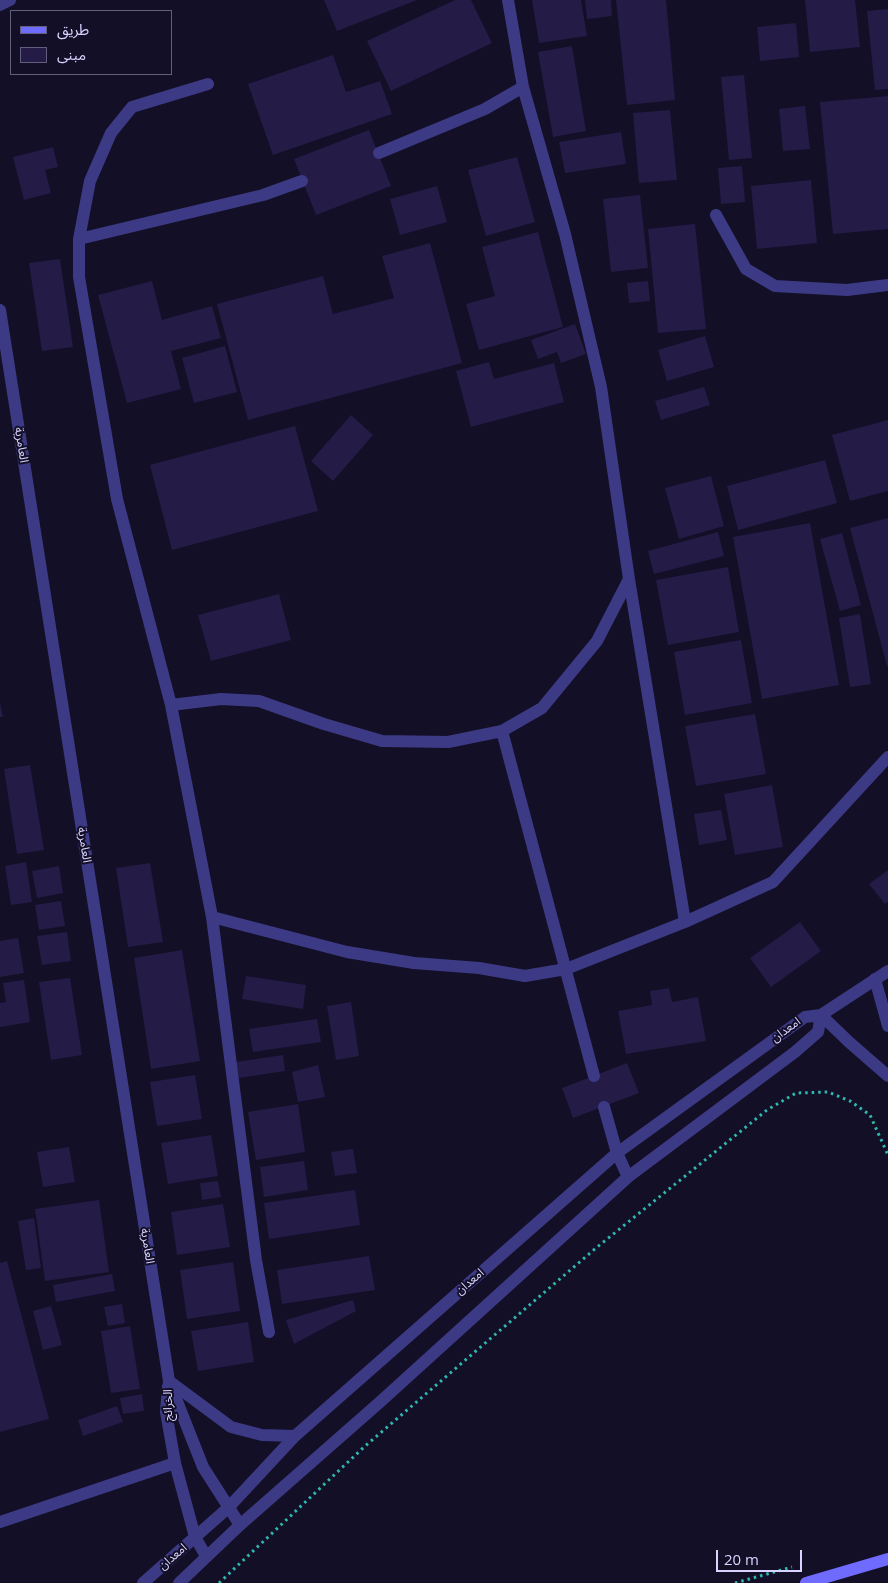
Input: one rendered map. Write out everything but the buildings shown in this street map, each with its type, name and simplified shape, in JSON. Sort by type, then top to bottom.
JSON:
[{"type":"main road","points":[[806,1583],[888,1559]]},
{"type":"street","points":[[0,5],[10,0]]},
{"type":"street","points":[[508,0],[523,87],[565,234],[601,387],[629,579],[685,922]]},
{"type":"street","points":[[208,84],[132,107],[111,133],[90,180],[78,239],[79,277],[118,499],[171,705],[212,917],[255,1250],[269,1332]]},
{"type":"street","points":[[378,153],[485,109],[523,87]]},
{"type":"street","points":[[78,239],[263,195],[302,180]]},
{"type":"street","points":[[716,215],[746,269],[776,286],[847,290],[888,285]]},
{"type":"street","name":"العامرية","points":[[0,310],[169,1381]]},
{"type":"street","points":[[171,705],[221,699],[260,700],[324,724],[382,740],[448,742],[502,730],[542,708],[597,641],[629,579]]},
{"type":"street","points":[[502,730],[594,1076]]},
{"type":"street","points":[[212,917],[347,952],[414,963],[478,968],[525,976],[566,969],[685,922],[773,882],[888,757]]},
{"type":"street","name":"امعدان","points":[[143,1583],[228,1508],[294,1436],[618,1153],[805,1017],[821,1015],[888,971]]},
{"type":"street","points":[[875,979],[888,1026]]},
{"type":"street","points":[[821,1015],[888,1076]]},
{"type":"street","name":"امعدان","points":[[179,1583],[240,1525],[380,1402],[628,1177],[795,1052],[818,1032],[821,1015]]},
{"type":"street","points":[[604,1107],[618,1153],[628,1177]]},
{"type":"street","points":[[169,1381],[231,1427],[262,1435],[294,1436]]},
{"type":"street","name":"الخرائج","points":[[169,1381],[166,1412],[176,1463],[195,1537],[206,1556]]},
{"type":"street","name":"الخرائج","points":[[169,1381],[203,1467],[240,1525]]},
{"type":"street","points":[[0,1522],[176,1463]]},
{"type":"path","points":[[219,1583],[364,1447],[596,1248],[767,1110],[796,1093],[828,1092],[850,1101],[870,1115],[888,1155]]}]
